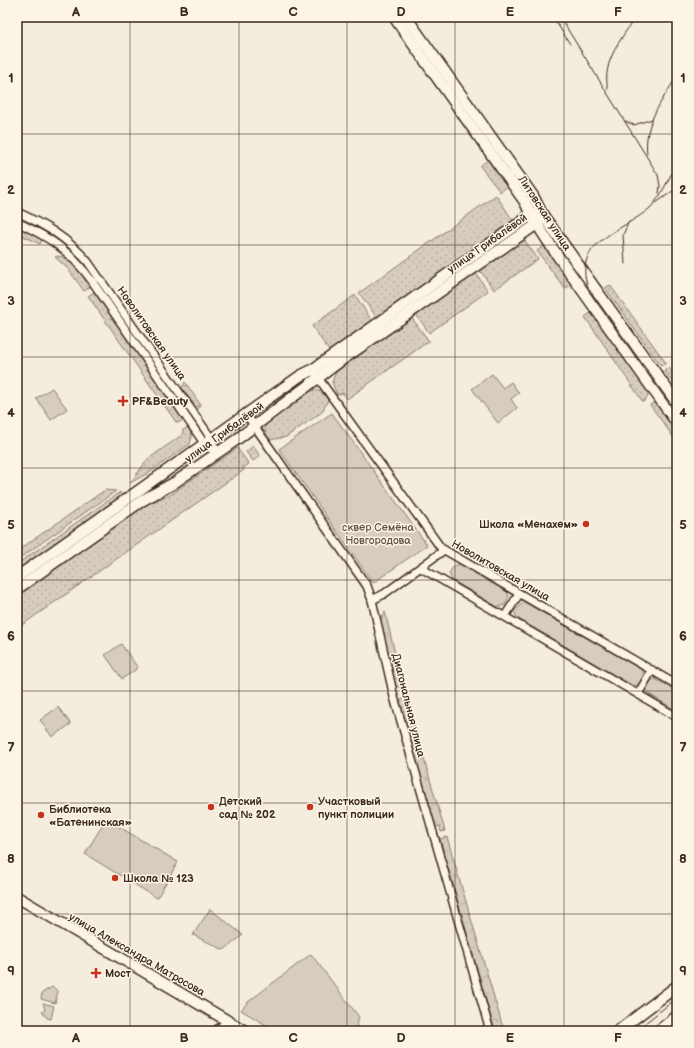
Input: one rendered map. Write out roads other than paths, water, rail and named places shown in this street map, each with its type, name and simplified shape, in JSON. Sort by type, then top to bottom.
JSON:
[{"type":"street","name":"Литовская улица","points":[[394,17],[525,202],[534,220],[677,423]]},
{"type":"street","name":"Литовская улица","points":[[406,17],[529,190],[542,214],[677,403]]},
{"type":"street","name":"Новолитовская улица","points":[[17,212],[53,230],[78,250],[88,262],[207,440]]},
{"type":"street","name":"улица Грибалёвой","points":[[17,589],[143,500],[174,483],[217,454],[339,362],[542,214]]},
{"type":"street","name":"улица Грибалёвой","points":[[17,577],[207,440],[534,220]]},
{"type":"street","name":"Новолитовская улица","points":[[17,222],[62,247],[81,267],[217,454]]},
{"type":"street","name":"Новолитовская улица","points":[[312,370],[434,540],[444,550],[677,685]]},
{"type":"street","name":"Диагональная улица","points":[[246,414],[366,586],[372,600],[394,697],[490,1031]]},
{"type":"street","points":[[372,600],[384,594],[444,550]]},
{"type":"street","points":[[421,568],[677,717]]},
{"type":"street","points":[[505,616],[519,594]]},
{"type":"street","points":[[638,694],[652,670]]},
{"type":"street","name":"улица Александра Матросова","points":[[17,897],[245,1031]]},
{"type":"street","points":[[618,1031],[677,986]]},
{"type":"street","points":[[658,1031],[677,1016]]},
{"type":"street","points":[[215,1031],[228,1021]]},
{"type":"tram line","points":[[553,17],[570,44]]},
{"type":"tram line","points":[[560,17],[658,175],[660,186],[659,193]]},
{"type":"tram line","points":[[608,89],[607,69],[610,60],[619,42],[635,17]]},
{"type":"tram line","points":[[647,154],[648,133],[651,123],[655,113],[677,76]]},
{"type":"tram line","points":[[625,121],[634,125],[652,119]]},
{"type":"tram line","points":[[677,163],[662,192],[650,208],[638,217],[612,232],[592,250],[586,262],[585,276],[590,293],[677,415]]},
{"type":"tram line","points":[[656,203],[677,188]]},
{"type":"tram line","points":[[625,264],[623,235],[629,221]]},
{"type":"tram line","points":[[635,1031],[677,998]]},
{"type":"place","name":"PF&Beauty","points":[[123,401]]},
{"type":"place","name":"Школа «Менахем»","points":[[586,524]]},
{"type":"place","name":"Детский сад № 202","points":[[211,807]]},
{"type":"place","name":"Участковый пункт полиции","points":[[310,807]]},
{"type":"place","name":"Библиотека «Батенинская»","points":[[41,815]]},
{"type":"place","name":"Школа № 123","points":[[115,878]]},
{"type":"place","name":"Мост","points":[[96,973]]},
{"type":"park label","name":"сквер Семёна Новгородова","points":[[378,533]]}]
